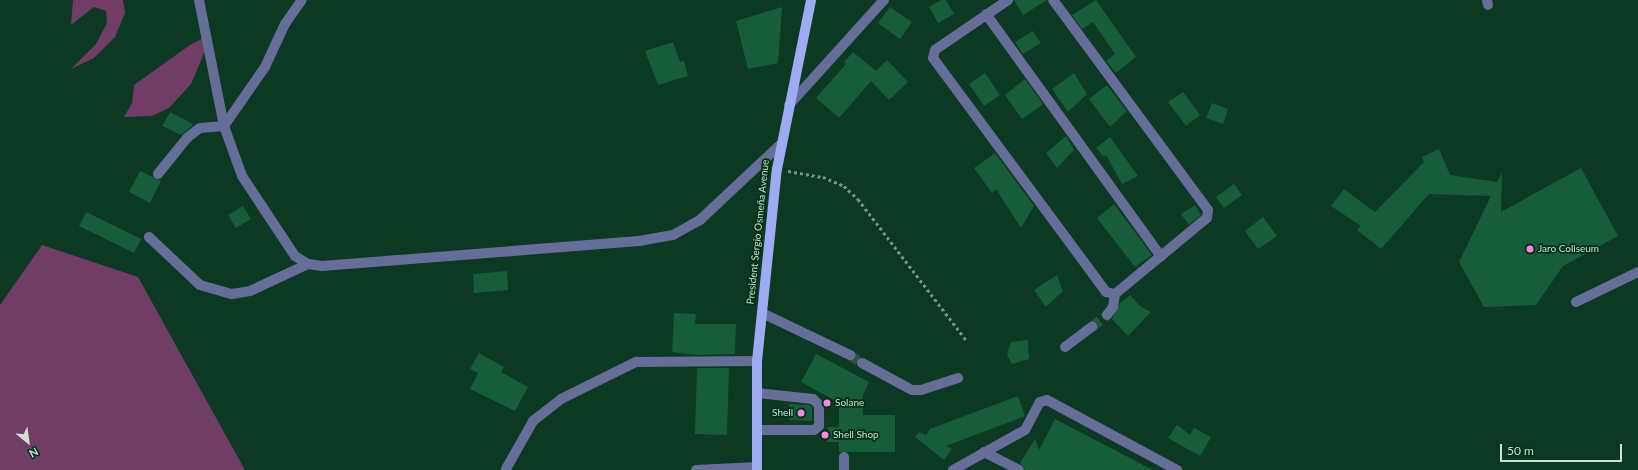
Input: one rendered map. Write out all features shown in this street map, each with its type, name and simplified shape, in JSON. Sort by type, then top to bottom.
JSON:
[{"type":"main road","name":"President Sergio Osmeña Avenue","points":[[757,469],[757,361],[777,169],[787,106],[811,0]]},
{"type":"street","points":[[199,0],[224,126],[242,176],[295,256],[308,264],[322,266],[639,241],[673,235],[700,220],[741,179],[780,145]]},
{"type":"street","points":[[224,126],[265,67],[285,24],[302,0]]},
{"type":"street","points":[[787,106],[884,0]]},
{"type":"street","points":[[1008,0],[935,50],[933,58],[1106,292],[1115,294]]},
{"type":"street","points":[[1053,0],[1208,210],[1207,218],[1115,294],[1113,307],[1107,315]]},
{"type":"street","points":[[986,14],[1161,257]]},
{"type":"street","points":[[158,174],[187,138],[200,128],[224,126]]},
{"type":"street","points":[[149,237],[200,285],[232,294],[250,291],[308,264]]},
{"type":"street","points":[[1576,302],[1638,272]]},
{"type":"street","points":[[762,313],[850,355]]},
{"type":"street","points":[[1065,347],[1092,327]]},
{"type":"street","points":[[506,469],[533,421],[561,399],[636,362],[757,361]]},
{"type":"street","points":[[862,364],[912,390],[921,390],[958,378]]},
{"type":"street","points":[[757,393],[814,399],[819,404],[819,426],[814,430],[757,430]]},
{"type":"street","points":[[953,470],[1025,430],[1040,402],[1047,400],[1177,470]]},
{"type":"street","points":[[984,452],[1019,470]]},
{"type":"street","points":[[844,456],[844,470]]},
{"type":"street","points":[[696,470],[757,469]]},
{"type":"path","points":[[777,169],[823,178],[844,186],[858,200],[967,340]]},
{"type":"shaded area","points":[[73,0],[123,0],[125,13],[115,37],[94,58],[71,69],[96,44],[107,23],[106,11],[94,7],[71,25]]},
{"type":"shaded area","points":[[207,36],[203,56],[191,84],[169,108],[152,116],[124,117],[132,103],[134,85],[190,45]]},
{"type":"shaded area","points":[[42,245],[138,277],[245,470],[0,470],[0,305]]},
{"type":"building","points":[[941,0],[946,0],[954,14],[938,23],[929,7]]},
{"type":"building","points":[[1014,0],[1047,0],[1023,15]]},
{"type":"building","points":[[1096,0],[1136,57],[1116,73],[1106,61],[1115,54],[1093,22],[1082,29],[1072,15]]},
{"type":"building","points":[[782,7],[778,63],[748,69],[736,21]]},
{"type":"building","points":[[890,7],[912,22],[900,39],[878,23]]},
{"type":"building","points":[[1033,31],[1041,43],[1023,54],[1015,42]]},
{"type":"building","points":[[673,42],[680,62],[684,61],[688,76],[658,85],[645,51]]},
{"type":"building","points":[[853,52],[876,71],[887,60],[908,82],[889,100],[871,81],[839,118],[816,98],[846,64],[844,62]]},
{"type":"building","points":[[985,73],[1000,95],[984,106],[969,84]]},
{"type":"building","points":[[1074,73],[1087,94],[1068,112],[1052,89]]},
{"type":"building","points":[[1025,79],[1043,104],[1022,119],[1005,95]]},
{"type":"building","points":[[1107,85],[1127,111],[1110,127],[1089,99]]},
{"type":"building","points":[[1183,92],[1200,115],[1186,126],[1168,102]]},
{"type":"building","points":[[1212,103],[1228,109],[1223,124],[1206,118]]},
{"type":"building","points":[[170,112],[193,124],[192,126],[181,135],[162,126]]},
{"type":"building","points":[[1066,136],[1074,150],[1057,168],[1046,153]]},
{"type":"building","points":[[1110,137],[1138,176],[1122,184],[1106,155],[1104,157],[1096,148]]},
{"type":"building","name":"Jaro Coliseum","points":[[1439,149],[1450,175],[1497,182],[1502,172],[1501,212],[1581,168],[1618,236],[1563,266],[1536,305],[1484,307],[1459,262],[1491,196],[1429,194],[1381,249],[1357,230],[1361,226],[1331,206],[1344,189],[1375,212],[1424,162],[1422,157]]},
{"type":"building","points":[[995,153],[1034,206],[1021,228],[996,189],[992,193],[974,168]]},
{"type":"building","points":[[140,171],[161,181],[150,203],[129,192]]},
{"type":"building","points":[[1234,184],[1242,195],[1224,208],[1216,197]]},
{"type":"building","points":[[1114,204],[1152,255],[1135,267],[1097,218]]},
{"type":"building","points":[[1195,205],[1201,215],[1189,225],[1181,214]]},
{"type":"building","points":[[243,206],[251,219],[236,228],[228,215]]},
{"type":"building","points":[[86,212],[141,239],[134,253],[79,226]]},
{"type":"building","points":[[1263,217],[1277,236],[1258,249],[1245,231]]},
{"type":"building","points":[[507,271],[508,290],[474,293],[473,274]]},
{"type":"building","points":[[1057,275],[1063,291],[1046,307],[1034,290]]},
{"type":"building","points":[[1130,295],[1140,306],[1151,312],[1128,336],[1112,319],[1120,303]]},
{"type":"building","points":[[674,313],[696,314],[695,324],[736,324],[735,354],[697,355],[672,352]]},
{"type":"building","points":[[1028,340],[1029,359],[1012,364],[1007,355],[1011,342]]},
{"type":"building","points":[[479,353],[504,367],[501,372],[528,387],[515,411],[470,389],[478,373],[470,369]]},
{"type":"building","points":[[816,354],[869,382],[863,395],[863,415],[895,415],[895,452],[839,452],[839,442],[827,442],[828,427],[839,427],[839,405],[845,406],[801,382]]},
{"type":"building","points":[[697,368],[729,368],[727,435],[695,434]]},
{"type":"building","points":[[1018,396],[1025,416],[946,446],[952,449],[944,460],[915,437],[919,432],[926,435],[930,429]]},
{"type":"building","name":"Shell","points":[[789,404],[810,405],[812,408],[812,421],[789,420]]},
{"type":"building","points":[[1055,419],[1153,470],[1025,470],[1020,463],[1035,439],[1039,450]]},
{"type":"building","points":[[1177,425],[1190,435],[1194,428],[1211,437],[1200,456],[1168,438]]},
{"type":"tunnel","points":[[1092,327],[1107,315]]},
{"type":"tunnel","points":[[850,355],[862,363]]},
{"type":"place","name":"Jaro Coliseum","points":[[1530,249]]},
{"type":"place","name":"Solane","points":[[827,403]]},
{"type":"place","name":"Shell","points":[[801,413]]},
{"type":"place","name":"Shell Shop","points":[[825,435]]}]
